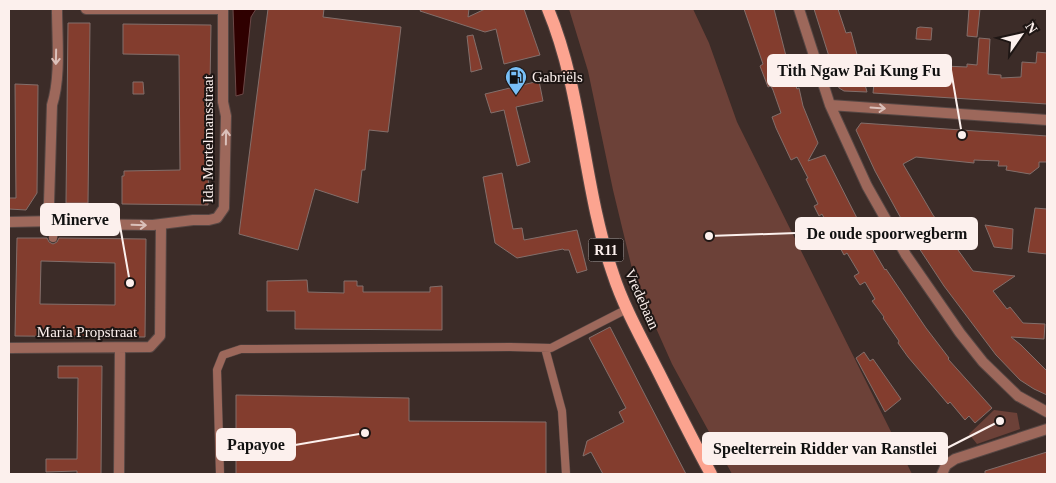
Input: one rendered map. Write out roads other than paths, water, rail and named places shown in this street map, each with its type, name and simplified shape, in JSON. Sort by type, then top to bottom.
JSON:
[{"type":"main road","name":"Vredebaan","points":[[548,9],[556,27],[568,70],[601,232],[612,273],[627,309],[711,474]]},
{"type":"street","points":[[55,221],[51,217],[49,203],[52,105],[55,94],[57,9]]},
{"type":"street","points":[[86,9],[223,9]]},
{"type":"street","name":"Ida Mortelmansstraat","points":[[9,222],[55,221],[62,224],[161,224],[217,218],[224,208],[226,116],[223,102],[223,9]]},
{"type":"street","points":[[799,9],[830,105],[867,186],[906,255],[960,333],[983,362],[1018,396],[1047,412]]},
{"type":"street","points":[[830,105],[1047,120]]},
{"type":"street","name":"Maria Propstraat","points":[[9,348],[150,347],[160,336],[161,224]]},
{"type":"street","points":[[118,474],[120,348]]},
{"type":"street","points":[[942,474],[946,466],[955,459],[1047,429]]},
{"type":"lane","points":[[52,238],[55,221]]},
{"type":"lane","points":[[220,474],[217,370],[223,355],[241,349],[552,348],[627,309]]},
{"type":"lane","points":[[545,348],[562,411],[566,474]]},
{"type":"place","name":"Gabriëls","points":[[516,96]]},
{"type":"place","name":"Tith Ngaw Pai Kung Fu","points":[[962,135]]},
{"type":"place","name":"De oude spoorwegberm","points":[[709,236]]},
{"type":"place","name":"Minerve","points":[[130,283]]},
{"type":"place","name":"Speelterrein Ridder van Ranstlei","points":[[1000,421]]},
{"type":"place","name":"Papayoe","points":[[365,433]]}]
